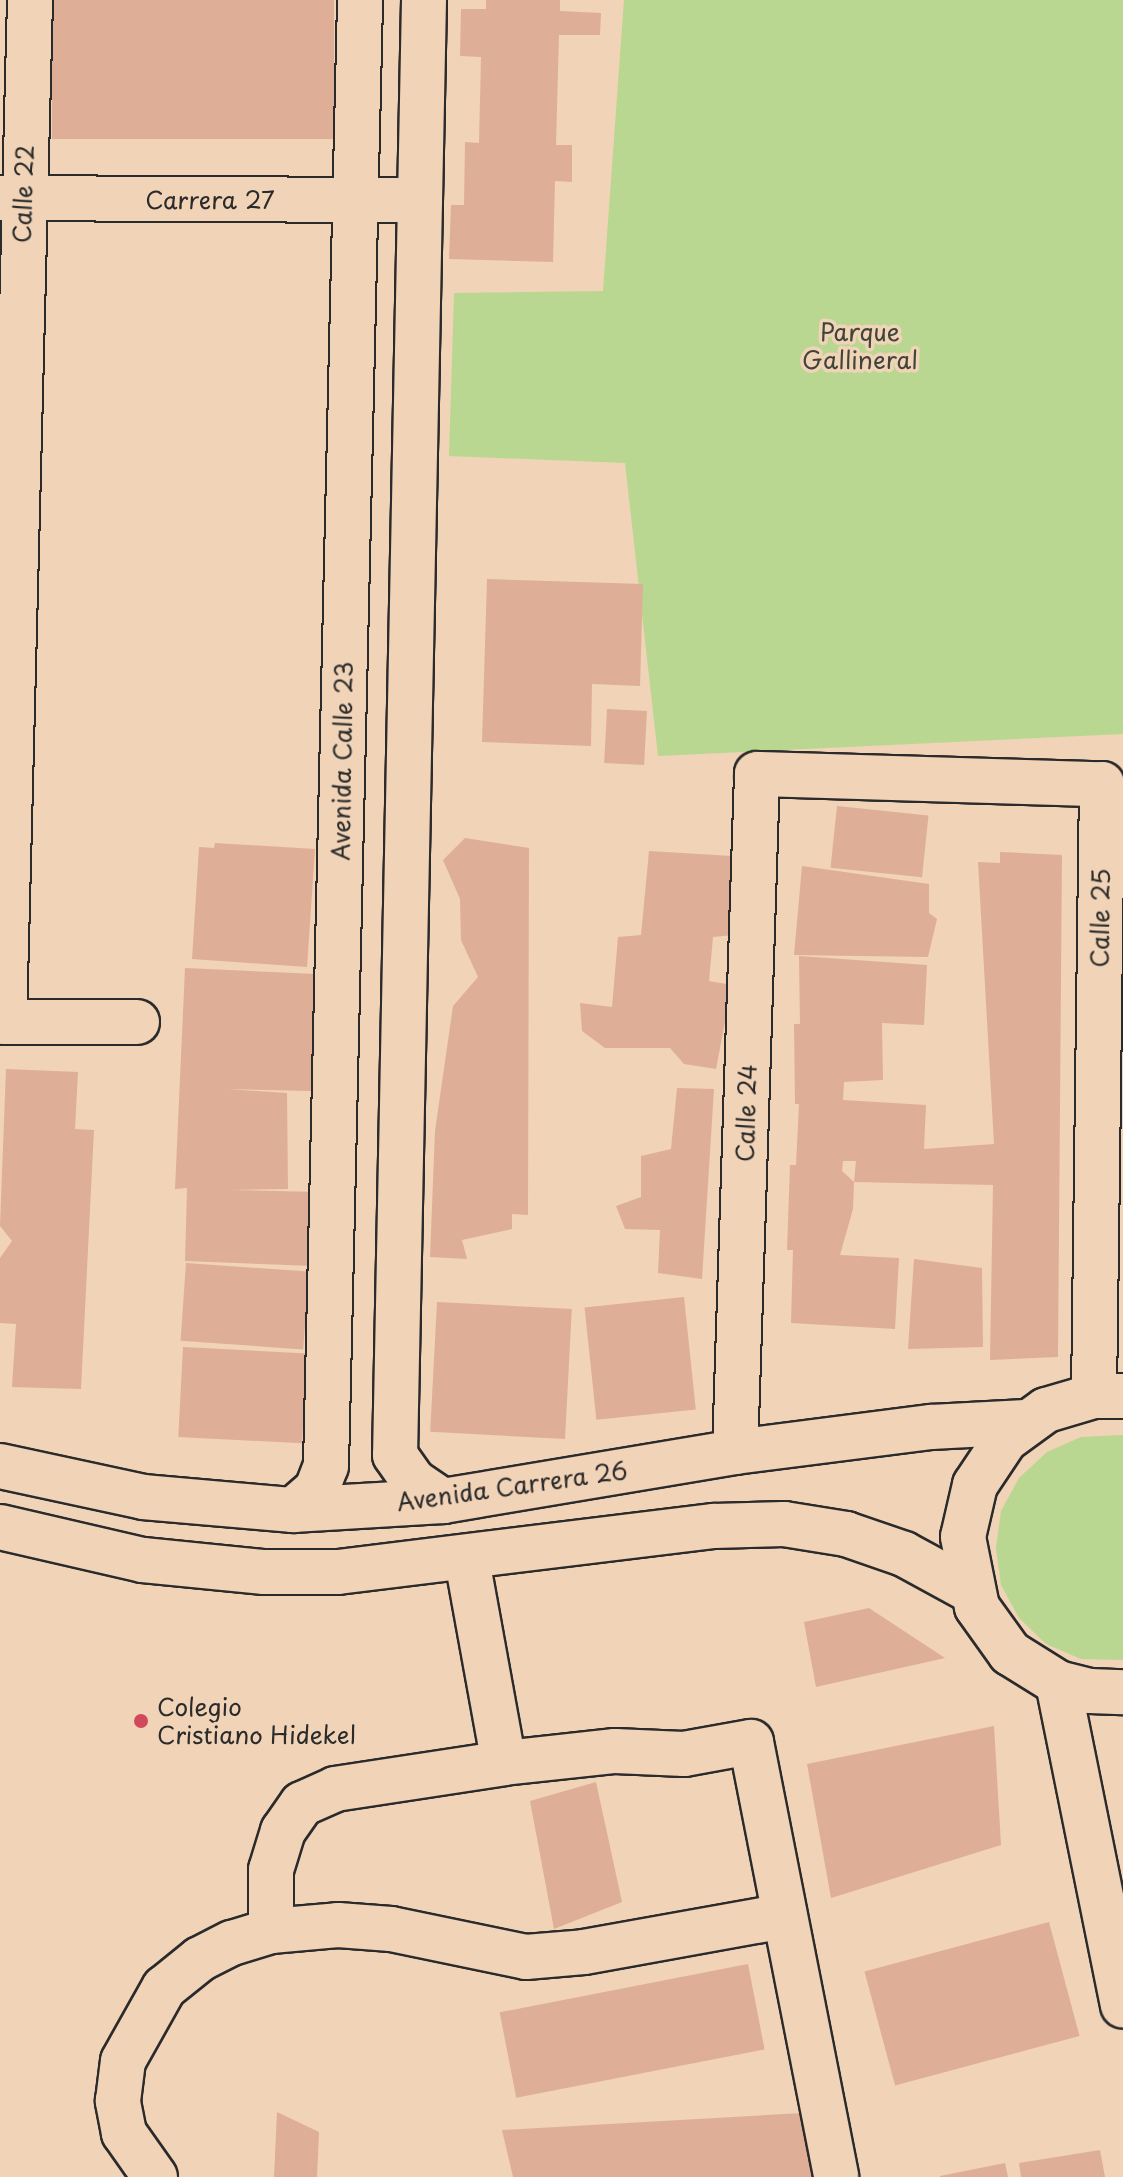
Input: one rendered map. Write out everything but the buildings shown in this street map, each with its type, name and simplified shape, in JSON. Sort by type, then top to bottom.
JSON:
[{"type":"street","name":"Calle 22","points":[[30,0],[11,198],[4,1022],[137,1022]]},
{"type":"street","name":"Avenida Calle 23","points":[[293,1510],[317,1489],[326,1466],[360,0]]},
{"type":"street","points":[[424,0],[395,1455],[413,1481],[443,1501]]},
{"type":"street","name":"Carrera 27","points":[[11,198],[420,200]]},
{"type":"street","name":"Calle 25","points":[[757,774],[1102,784],[1115,1396]]},
{"type":"street","name":"Calle 24","points":[[735,1452],[757,774]]},
{"type":"street","points":[[1115,1396],[1046,1410],[1026,1422],[988,1461],[966,1510],[963,1537],[970,1590],[1003,1647],[1058,1683],[1090,1691],[1123,1692]]},
{"type":"street","name":"Avenida Carrera 26","points":[[0,1466],[143,1497],[293,1510],[443,1501],[735,1452],[931,1427],[1026,1422]]},
{"type":"street","points":[[0,1527],[143,1560],[264,1572],[338,1572],[467,1560],[714,1526],[784,1524],[846,1534],[904,1554],[970,1590]]},
{"type":"street","points":[[467,1560],[504,1763]]},
{"type":"street","points":[[1058,1683],[1123,2006]]},
{"type":"street","points":[[271,1931],[271,1870],[283,1831],[302,1804],[335,1789],[504,1763],[615,1751],[684,1754],[751,1742],[836,2177]]},
{"type":"street","points":[[155,2177],[124,2133],[118,2101],[123,2061],[139,2027],[164,1988],[200,1959],[271,1931],[338,1925],[391,1929],[526,1957],[584,1952],[784,1916]]},
{"type":"green space","name":"Parque Gallineral","points":[[624,0],[1123,0],[1123,734],[658,756],[625,463],[449,456],[454,293],[603,291]]},
{"type":"green space","points":[[1123,1435],[1123,1660],[1081,1659],[1046,1644],[1019,1618],[1001,1585],[996,1548],[1001,1511],[1019,1478],[1047,1452],[1081,1437]]},
{"type":"place","name":"Colegio Cristiano Hidekel","points":[[141,1721]]}]
